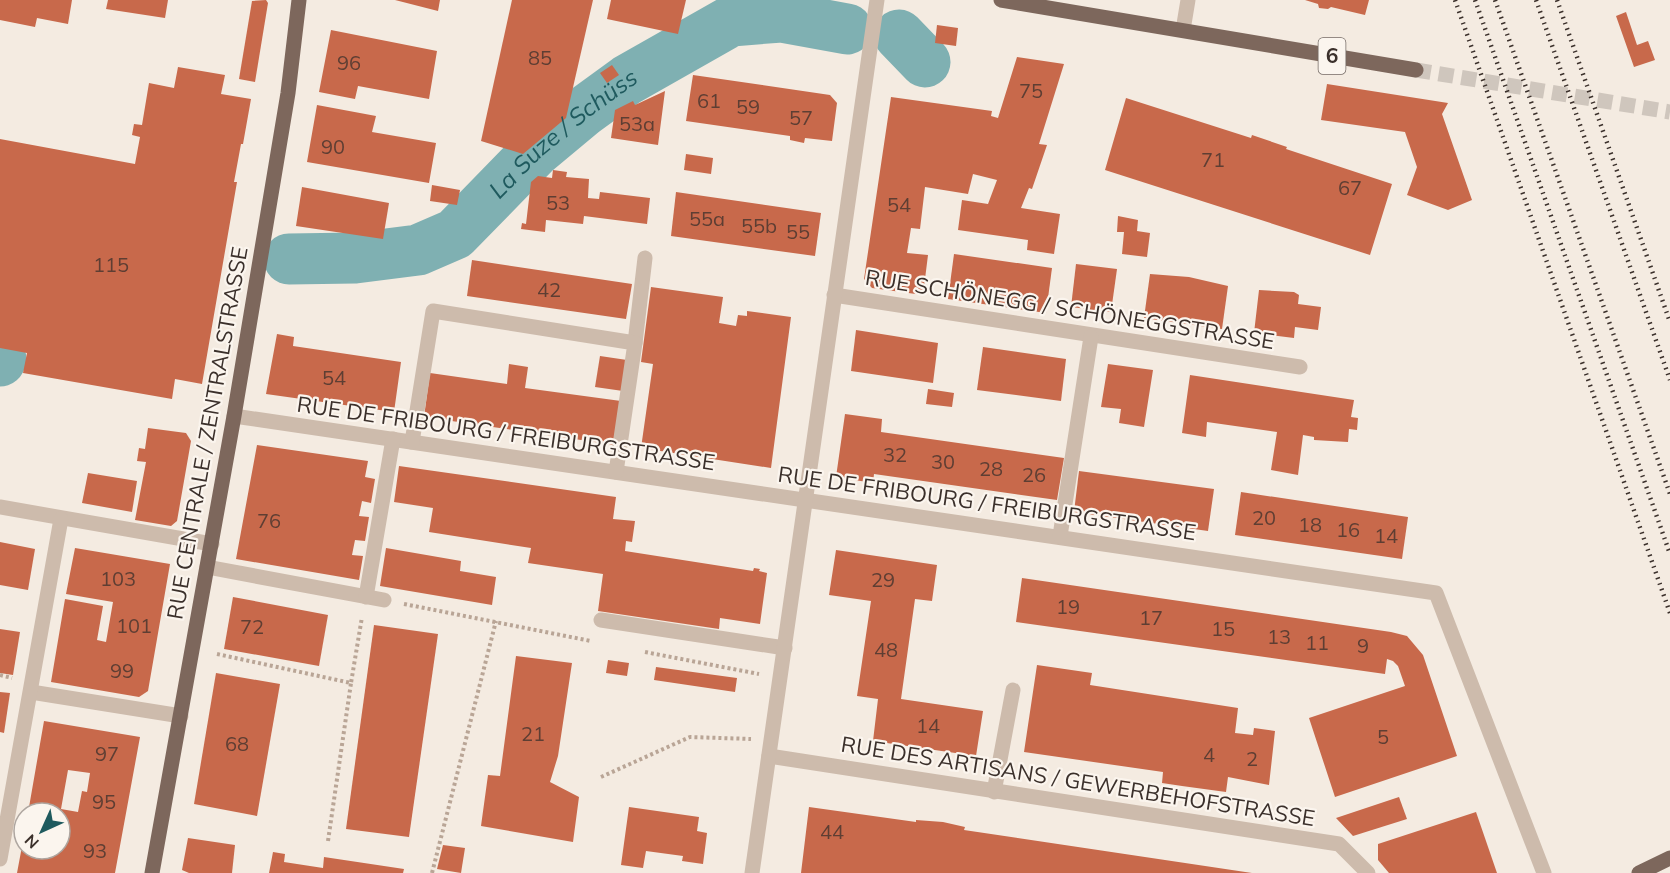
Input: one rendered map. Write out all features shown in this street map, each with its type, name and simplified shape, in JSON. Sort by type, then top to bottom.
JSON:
[{"type":"main road","name":"RUE CENTRALE / ZENTRALSTRASSE","points":[[152,873],[234,416],[288,93],[299,0]]},
{"type":"main road","name":"6","points":[[1001,0],[1416,70]]},
{"type":"main road","points":[[1639,873],[1670,858]]},
{"type":"street","points":[[752,873],[877,0]]},
{"type":"street","points":[[1183,30],[1188,0]]},
{"type":"street","points":[[616,472],[645,258]]},
{"type":"street","name":"RUE SCHÖNEGG / SCHÖNEGGSTRASSE","points":[[834,295],[1091,337],[1300,367]]},
{"type":"street","points":[[412,442],[433,311],[635,343]]},
{"type":"street","points":[[1060,536],[1091,337]]},
{"type":"street","name":"RUE DE FRIBOURG / FREIBURGSTRASSE","points":[[234,416],[1436,593],[1544,873]]},
{"type":"street","points":[[366,597],[393,440]]},
{"type":"street","points":[[0,507],[212,544]]},
{"type":"street","points":[[0,859],[6,807],[31,692],[61,519]]},
{"type":"street","points":[[207,567],[384,600]]},
{"type":"street","points":[[601,620],[785,648]]},
{"type":"street","points":[[994,792],[1013,690]]},
{"type":"street","points":[[31,692],[181,716]]},
{"type":"street","name":"RUE DES ARTISANS / GEWERBEHOFSTRASSE","points":[[770,756],[1339,844],[1368,873]]},
{"type":"path","points":[[328,841],[366,597]]},
{"type":"path","points":[[384,600],[599,642]]},
{"type":"path","points":[[432,873],[496,621]]},
{"type":"path","points":[[633,649],[759,675]]},
{"type":"path","points":[[217,654],[351,683]]},
{"type":"path","points":[[601,777],[690,737],[751,739]]},
{"type":"building","points":[[0,0],[72,0],[68,24],[37,18],[35,27],[0,20]]},
{"type":"building","points":[[108,0],[168,0],[165,18],[106,9]]},
{"type":"building","points":[[266,0],[268,3],[255,82],[239,79],[252,1]]},
{"type":"building","points":[[395,0],[440,0],[438,11]]},
{"type":"building","points":[[512,0],[593,0],[566,118],[523,154],[481,141]]},
{"type":"building","points":[[611,0],[686,0],[678,34],[607,19]]},
{"type":"building","points":[[1305,0],[1369,0],[1365,15],[1331,7],[1319,8],[1318,4]]},
{"type":"building","points":[[1626,12],[1637,45],[1648,41],[1655,60],[1634,67],[1616,16]]},
{"type":"building","points":[[937,25],[958,28],[956,46],[935,43]]},
{"type":"building","points":[[331,30],[437,51],[429,99],[358,86],[355,99],[319,92]]},
{"type":"building","points":[[1017,57],[1064,64],[1039,144],[1047,145],[1032,189],[1029,188],[1021,208],[1060,214],[1054,254],[1027,250],[1028,240],[958,230],[962,200],[988,204],[997,180],[973,174],[968,194],[925,187],[920,229],[911,228],[907,253],[928,255],[923,295],[872,288],[864,279],[891,97],[992,111],[991,116],[998,118]]},
{"type":"building","points":[[612,65],[619,75],[607,83],[600,73]]},
{"type":"building","points":[[178,67],[225,75],[221,94],[251,99],[234,182],[237,182],[202,384],[175,379],[172,399],[23,373],[27,353],[0,348],[0,139],[135,164],[140,137],[132,135],[134,124],[142,125],[149,83],[174,88]]},
{"type":"building","points":[[693,75],[830,95],[837,103],[832,141],[805,138],[804,143],[790,140],[790,136],[686,121]]},
{"type":"building","points":[[1327,84],[1448,103],[1442,114],[1472,200],[1448,210],[1407,195],[1417,167],[1405,132],[1321,120]]},
{"type":"building","points":[[665,91],[658,145],[611,138],[615,110],[633,101],[635,105]]},
{"type":"building","points":[[1126,98],[1251,138],[1252,135],[1287,147],[1286,149],[1392,184],[1370,255],[1105,170]]},
{"type":"building","points":[[317,105],[376,116],[372,132],[436,143],[429,183],[307,162]]},
{"type":"building","points":[[686,154],[713,158],[711,174],[684,170]]},
{"type":"building","points":[[553,170],[567,172],[566,177],[589,179],[588,198],[599,199],[600,192],[650,198],[647,224],[584,216],[583,224],[546,220],[545,232],[521,229],[522,223],[526,224],[531,182],[538,176],[552,178]]},
{"type":"building","points":[[432,185],[460,190],[457,205],[430,201]]},
{"type":"building","points":[[302,187],[389,203],[383,239],[296,226]]},
{"type":"building","points":[[676,192],[821,213],[815,256],[671,236]]},
{"type":"building","points":[[1118,216],[1138,220],[1137,231],[1150,233],[1147,257],[1122,254],[1124,232],[1117,232]]},
{"type":"building","points":[[954,254],[1052,268],[1046,313],[948,299]]},
{"type":"building","points":[[472,260],[632,284],[626,319],[467,296]]},
{"type":"building","points":[[1076,264],[1117,269],[1111,312],[1071,307]]},
{"type":"building","points":[[1150,274],[1189,277],[1228,286],[1222,329],[1144,318]]},
{"type":"building","points":[[651,287],[723,297],[719,323],[736,326],[738,315],[747,316],[747,311],[791,317],[771,468],[641,448],[653,364],[641,362]]},
{"type":"building","points":[[1259,290],[1294,292],[1299,295],[1298,304],[1321,307],[1318,330],[1295,327],[1294,338],[1254,333]]},
{"type":"building","points":[[856,330],[938,343],[933,383],[851,371]]},
{"type":"building","points":[[277,334],[294,337],[293,346],[401,362],[394,412],[266,394]]},
{"type":"building","points":[[983,347],[1066,359],[1061,401],[977,390]]},
{"type":"building","points":[[600,356],[627,360],[623,391],[595,387]]},
{"type":"building","points":[[509,364],[528,367],[525,388],[621,401],[615,445],[424,417],[430,373],[507,384]]},
{"type":"building","points":[[1108,364],[1153,370],[1144,427],[1119,423],[1121,409],[1101,407]]},
{"type":"building","points":[[1190,375],[1354,400],[1351,417],[1358,418],[1357,430],[1349,429],[1348,442],[1314,440],[1314,437],[1303,435],[1298,475],[1271,470],[1277,432],[1207,422],[1206,437],[1182,433]]},
{"type":"building","points":[[928,389],[954,393],[952,407],[926,404]]},
{"type":"building","points":[[845,414],[882,419],[881,432],[1064,458],[1057,500],[874,474],[873,483],[836,477]]},
{"type":"building","points":[[148,428],[186,433],[191,441],[177,521],[171,526],[135,520],[146,462],[137,461],[139,448],[145,449]]},
{"type":"building","points":[[257,445],[368,461],[365,477],[375,479],[371,503],[362,501],[359,516],[369,517],[365,541],[355,540],[352,555],[363,556],[359,580],[236,559]]},
{"type":"building","points":[[399,466],[616,497],[613,519],[635,521],[632,542],[626,541],[625,551],[753,571],[754,568],[767,573],[760,624],[720,618],[719,629],[598,611],[603,574],[528,563],[531,548],[429,532],[433,508],[394,502]]},
{"type":"building","points":[[1079,471],[1214,489],[1208,531],[1074,512]]},
{"type":"building","points":[[88,473],[137,481],[132,512],[82,503]]},
{"type":"building","points":[[1241,492],[1408,517],[1402,559],[1235,535]]},
{"type":"building","points":[[0,542],[35,549],[28,590],[0,585]]},
{"type":"building","points":[[75,548],[170,564],[148,691],[139,697],[51,682],[65,599],[103,606],[97,640],[106,642],[113,602],[66,594]]},
{"type":"building","points":[[386,548],[461,561],[460,571],[496,577],[492,605],[380,586]]},
{"type":"building","points":[[836,550],[937,565],[932,601],[915,599],[901,699],[983,711],[976,756],[873,741],[878,699],[857,696],[871,601],[829,595]]},
{"type":"building","points":[[1022,578],[1407,636],[1423,655],[1457,756],[1335,797],[1309,718],[1405,686],[1398,666],[1393,661],[1387,659],[1385,674],[1016,622]]},
{"type":"building","points":[[233,597],[328,615],[319,666],[224,649]]},
{"type":"building","points":[[374,625],[438,634],[409,837],[346,829]]},
{"type":"building","points":[[0,629],[20,632],[13,675],[0,673]]},
{"type":"building","points":[[516,656],[572,663],[558,756],[550,782],[579,797],[573,842],[481,826],[488,775],[500,776]]},
{"type":"building","points":[[608,660],[629,663],[627,676],[606,673]]},
{"type":"building","points":[[1037,665],[1092,673],[1090,685],[1238,708],[1235,733],[1253,735],[1254,728],[1275,731],[1269,785],[1228,777],[1226,792],[1162,783],[1163,772],[1024,752]]},
{"type":"building","points":[[656,667],[737,678],[735,692],[654,680]]},
{"type":"building","points":[[216,673],[280,684],[257,816],[194,804]]},
{"type":"building","points":[[0,692],[10,693],[4,733],[0,732]]},
{"type":"building","points":[[44,721],[140,737],[115,873],[17,873],[19,861],[72,861],[72,811],[78,812],[82,791],[87,792],[90,773],[68,770],[62,801],[30,801]]},
{"type":"building","points":[[1399,797],[1407,819],[1353,836],[1336,818]]},
{"type":"building","points":[[629,807],[699,817],[697,831],[707,833],[703,864],[682,861],[683,856],[646,851],[643,868],[621,865]]},
{"type":"building","points":[[809,807],[916,822],[916,820],[943,822],[965,827],[964,830],[1252,873],[801,873]]},
{"type":"building","points":[[1476,812],[1497,873],[1389,873],[1378,860],[1378,844]]},
{"type":"building","points":[[188,838],[235,845],[232,873],[189,873],[182,870]]},
{"type":"building","points":[[443,845],[465,848],[461,873],[437,869]]},
{"type":"building","points":[[273,852],[285,854],[284,862],[323,868],[324,857],[404,869],[403,873],[269,873]]},
{"type":"waterway","name":"La Suze / Schüss","points":[[289,259],[355,258],[418,250],[455,234],[535,152],[583,112],[627,80],[731,21],[781,17],[847,29]]},
{"type":"waterway","name":"La Suze / Schüss","points":[[899,35],[925,62]]},
{"type":"tunnel","points":[[1416,70],[1670,112]]},
{"type":"railway","points":[[1455,0],[1670,613]]},
{"type":"railway","points":[[1475,0],[1670,554]]},
{"type":"railway","points":[[1495,0],[1670,494]]},
{"type":"railway","points":[[1536,0],[1670,380]]},
{"type":"railway","points":[[1557,0],[1670,322]]}]
